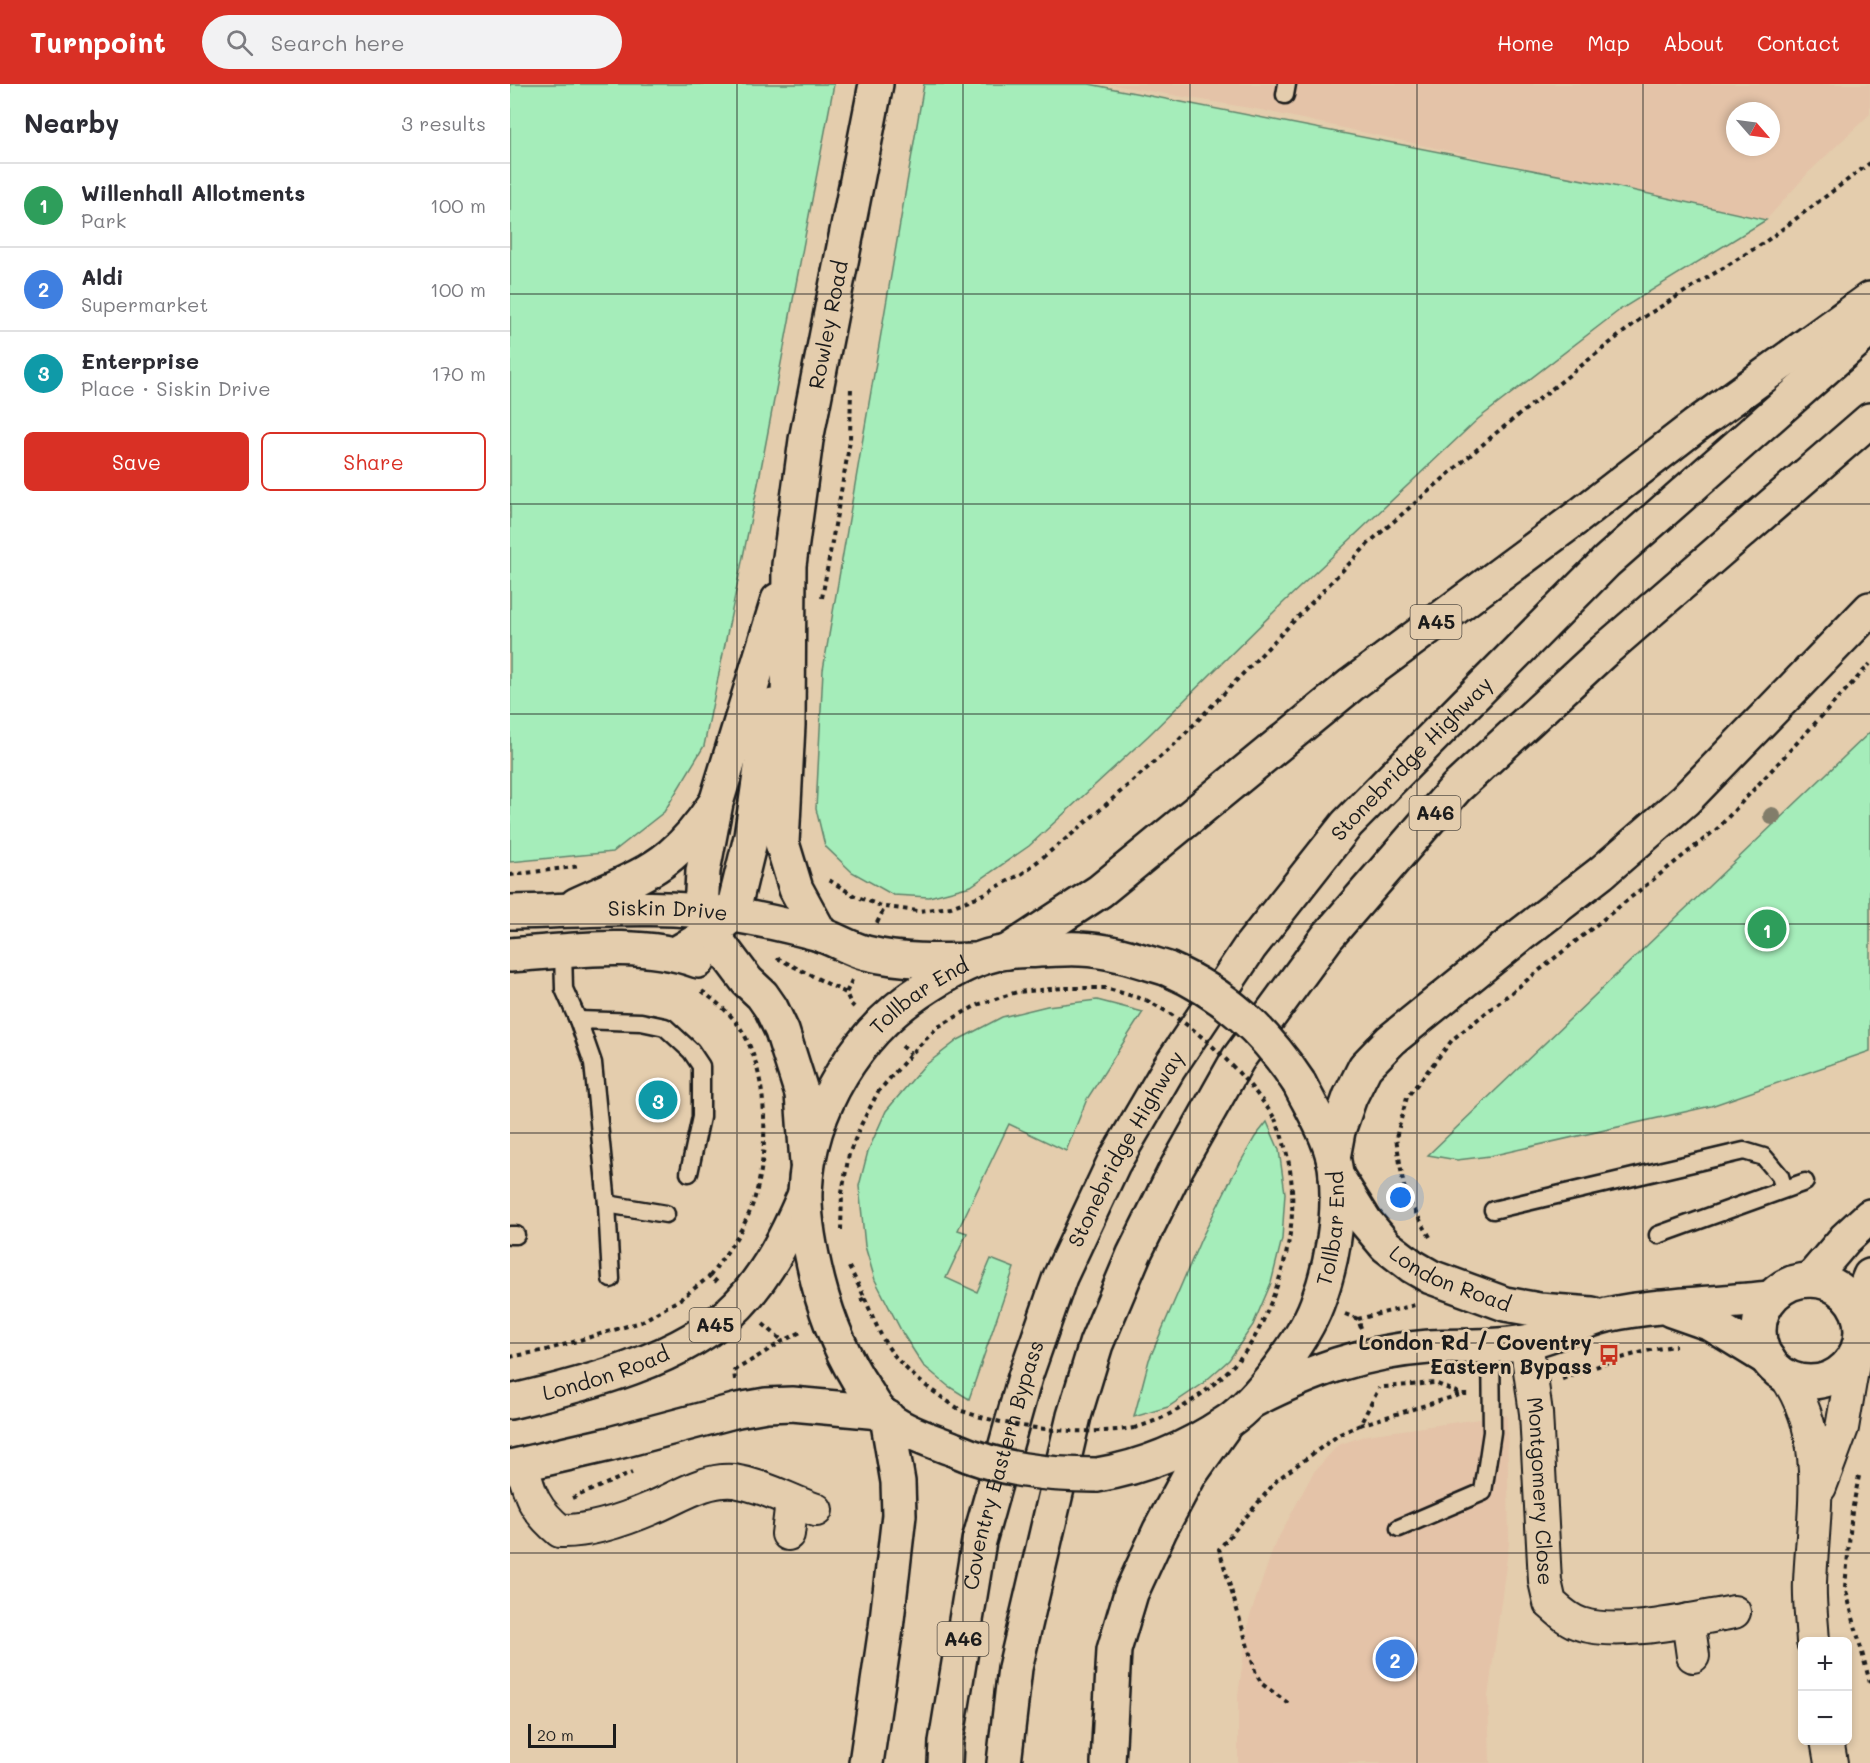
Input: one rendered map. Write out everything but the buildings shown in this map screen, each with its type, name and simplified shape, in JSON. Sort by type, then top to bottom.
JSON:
[{"type":"main road","name":"Rowley Road","points":[[789,565],[806,441],[876,84]]},
{"type":"main road","name":"A45","points":[[1007,952],[1100,891],[1351,685],[1575,519],[1695,426],[1870,299]]},
{"type":"main road","name":"Stonebridge Highway","points":[[1060,1277],[1113,1164],[1169,1068],[1250,946],[1347,824],[1606,562],[1870,329]]},
{"type":"main road","name":"A46","points":[[1004,1763],[1015,1668],[1074,1416],[1096,1344],[1176,1169],[1238,1059],[1343,919],[1456,788],[1604,651],[1870,420]]},
{"type":"main road","points":[[789,565],[788,725],[782,843],[796,889],[821,935]]},
{"type":"main road","points":[[789,565],[716,803],[703,871],[715,919],[747,981],[762,995],[771,1008],[782,1031],[793,1064],[802,1094],[806,1181]]},
{"type":"main road","points":[[1335,1166],[1338,1131],[1350,1097],[1365,1067],[1391,1040],[1600,873],[1685,800],[1870,609]]},
{"type":"main road","points":[[677,953],[715,919],[751,837],[765,741],[788,640]]},
{"type":"main road","points":[[564,911],[652,868],[665,859],[699,826],[716,803]]},
{"type":"main road","name":"Siskin Drive","points":[[510,912],[635,908],[821,935],[864,952],[897,959],[934,962],[975,960]]},
{"type":"main road","name":"Tollbar End","points":[[1080,949],[1118,954],[1168,969],[1195,981],[1225,1000],[1262,1035],[1288,1066],[1318,1120],[1335,1166],[1335,1230],[1317,1306],[1277,1371],[1240,1411],[1153,1462],[1125,1470],[1097,1474],[1065,1475],[1023,1471],[990,1463],[912,1432],[884,1415],[853,1372],[828,1318],[811,1254],[806,1181],[818,1122],[834,1084],[878,1027],[909,997],[975,960],[1007,952],[1080,949]]},
{"type":"main road","name":"Siskin Drive","points":[[510,955],[562,951],[652,950],[677,953],[747,981]]},
{"type":"main road","name":"London Road","points":[[1335,1166],[1365,1221],[1386,1246],[1431,1277],[1505,1304],[1539,1310],[1606,1316]]},
{"type":"main road","name":"London Road","points":[[510,1402],[567,1389],[653,1359],[705,1332],[724,1318],[740,1304],[765,1272],[785,1239],[806,1181]]},
{"type":"main road","points":[[1810,1280],[1845,1239],[1870,1216]]},
{"type":"main road","points":[[1861,1325],[1856,1307],[1844,1292],[1828,1283],[1800,1281],[1788,1285],[1770,1298],[1762,1312],[1760,1331],[1762,1346],[1777,1367],[1805,1382],[1823,1380],[1841,1371],[1854,1358],[1860,1342],[1863,1293],[1870,1276]]},
{"type":"main road","name":"Coventry Eastern Bypass","points":[[945,1763],[946,1742],[979,1541],[1024,1377],[1060,1277]]},
{"type":"main road","name":"London Road","points":[[1240,1411],[1297,1378],[1334,1364],[1369,1355],[1429,1347],[1491,1346],[1526,1342],[1606,1316],[1706,1302],[1770,1298]]},
{"type":"main road","name":"London Road","points":[[1665,1308],[1712,1324],[1777,1367]]},
{"type":"main road","points":[[516,1466],[766,1405],[792,1404],[884,1415],[898,1482],[899,1515],[886,1628],[866,1763]]},
{"type":"main road","points":[[1108,1763],[1114,1650],[1131,1593],[1160,1530],[1189,1476],[1240,1411]]},
{"type":"street","name":"Montgomery Close","points":[[1526,1342],[1538,1447],[1545,1581],[1550,1603],[1579,1624],[1599,1628],[1646,1627],[1734,1612]]},
{"type":"street","points":[[1817,1495],[1842,1428],[1854,1358]]},
{"type":"street","points":[[1777,1367],[1797,1392],[1810,1426],[1817,1495],[1810,1584],[1813,1637]]},
{"type":"street","points":[[516,1466],[529,1494],[545,1519],[560,1531],[578,1531],[594,1527],[651,1509],[700,1486],[732,1481],[771,1490],[804,1505],[788,1534]]},
{"type":"street","points":[[1688,1620],[1693,1656]]},
{"type":"street","points":[[1828,1745],[1831,1763]]},
{"type":"lane","points":[[562,951],[564,989],[593,1063],[607,1204],[611,1279]]},
{"type":"lane","points":[[578,1020],[641,1022],[665,1027],[691,1051],[701,1066],[701,1117],[689,1173]]},
{"type":"lane","points":[[1493,1209],[1744,1151],[1764,1157],[1780,1176],[1784,1189]]},
{"type":"lane","points":[[1658,1235],[1805,1182]]},
{"type":"lane","points":[[607,1204],[666,1214]]},
{"type":"lane","points":[[1399,1528],[1483,1492],[1492,1432],[1491,1346]]},
{"type":"path","points":[[822,873],[835,885],[855,896],[885,907],[919,911],[951,907],[982,895],[1023,873],[1077,830],[1176,743],[1371,541],[1496,433],[1639,320],[1765,242],[1870,163]]},
{"type":"path","points":[[822,598],[850,441],[851,384]]},
{"type":"path","points":[[1434,1241],[1427,1235],[1411,1206],[1404,1186],[1396,1138],[1407,1097],[1453,1039],[1718,828],[1870,664]]},
{"type":"path","points":[[510,875],[589,866]]},
{"type":"path","points":[[874,930],[885,907]]},
{"type":"path","points":[[772,955],[846,993],[851,1004]]},
{"type":"path","points":[[846,993],[854,976]]},
{"type":"path","points":[[510,1357],[546,1350],[641,1322],[682,1298],[710,1275],[735,1242],[754,1201],[764,1149],[762,1093],[753,1056],[740,1027],[723,1008],[697,986]]},
{"type":"path","points":[[843,1239],[842,1193],[849,1154],[878,1092],[938,1027],[977,1005],[1017,992],[1063,988],[1105,988],[1146,1000],[1180,1020],[1221,1054],[1265,1103],[1283,1137],[1290,1164],[1292,1225],[1286,1258],[1260,1328],[1241,1357],[1216,1383],[1191,1403],[1156,1421],[1134,1428],[1113,1431],[1041,1428],[962,1411],[929,1388],[901,1363],[883,1338],[849,1268],[847,1258]]},
{"type":"path","points":[[903,1047],[911,1054]]},
{"type":"path","points":[[710,1275],[740,1304]]},
{"type":"path","points":[[1275,1292],[1284,1295]]},
{"type":"path","points":[[783,1341],[865,1298]]},
{"type":"path","points":[[1347,1315],[1358,1319],[1416,1305],[1419,1299]]},
{"type":"path","points":[[1358,1319],[1361,1329]]},
{"type":"path","points":[[1532,1389],[1660,1348],[1683,1346]]},
{"type":"path","points":[[1360,1425],[1379,1388],[1377,1382]]},
{"type":"path","points":[[1379,1388],[1435,1383],[1461,1394]]},
{"type":"path","points":[[1288,1703],[1262,1684],[1256,1674],[1219,1549],[1278,1479],[1340,1434],[1360,1425],[1461,1394],[1491,1392]]},
{"type":"path","points":[[1861,1466],[1852,1511],[1845,1587],[1870,1683]]},
{"type":"shaded area","points":[[1108,84],[1870,84],[1870,114],[1809,172],[1766,220],[1261,110]]},
{"type":"shaded area","points":[[1507,1415],[1509,1543],[1488,1697],[1490,1763],[1238,1763],[1238,1695],[1249,1619],[1274,1546],[1313,1473],[1338,1445],[1367,1435]]},
{"type":"green space","points":[[510,84],[834,84],[759,479],[704,746],[664,812],[613,852],[510,862]]},
{"type":"green space","points":[[924,84],[1089,84],[1609,185],[1766,220],[1621,309],[1478,419],[1284,602],[1148,736],[1029,846],[971,886],[929,897],[893,895],[852,872],[825,846],[816,809],[823,670]]},
{"type":"green space","points":[[1870,732],[1870,1051],[1711,1106],[1490,1156],[1457,1160],[1428,1155]]},
{"type":"green space","points":[[1097,1000],[1143,1012],[1087,1099],[1066,1151],[1009,1124],[958,1230],[967,1233],[946,1278],[977,1292],[991,1259],[1014,1268],[969,1399],[948,1386],[923,1365],[903,1334],[875,1280],[865,1246],[859,1186],[868,1151],[886,1111],[923,1067],[958,1040],[1002,1017],[1047,1006]]},
{"type":"green space","points":[[1267,1122],[1279,1150],[1285,1193],[1282,1239],[1271,1283],[1253,1325],[1229,1360],[1201,1385],[1168,1407],[1134,1417],[1149,1360],[1201,1239],[1232,1177],[1255,1137]]},
{"type":"place","name":"Willenhall Allotments","points":[[1767,929]]},
{"type":"place","name":"Enterprise","points":[[658,1100]]},
{"type":"place","name":"London Rd / Coventry Eastern Bypass","points":[[1609,1355]]},
{"type":"place","name":"Aldi","points":[[1395,1659]]}]
